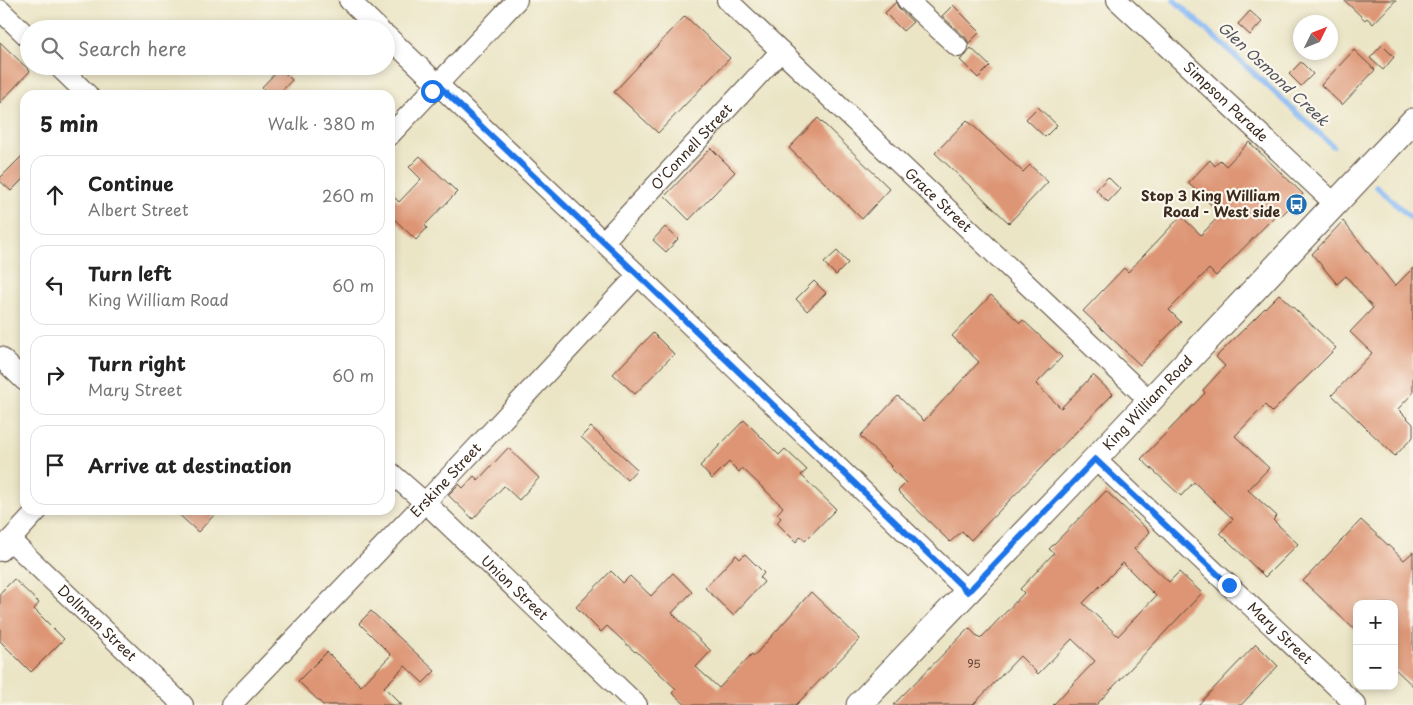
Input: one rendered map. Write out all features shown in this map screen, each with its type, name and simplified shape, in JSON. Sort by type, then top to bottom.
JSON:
[{"type":"main road","name":"King William Road","points":[[859,705],[1095,459],[1413,121]]},
{"type":"street","points":[[0,4],[4,0]]},
{"type":"street","points":[[349,0],[370,20]]},
{"type":"street","points":[[395,130],[517,0]]},
{"type":"street","name":"Grace Street","points":[[728,0],[1150,401]]},
{"type":"street","points":[[907,0],[958,47]]},
{"type":"street","name":"Simpson Parade","points":[[1117,0],[1335,204]]},
{"type":"street","points":[[0,10],[20,29]]},
{"type":"street","points":[[395,44],[968,592]]},
{"type":"street","name":"O'Connell Street","points":[[603,242],[781,52]]},
{"type":"street","points":[[67,75],[83,90]]},
{"type":"street","name":"Erskine Street","points":[[230,705],[638,275]]},
{"type":"street","points":[[0,357],[20,376]]},
{"type":"street","name":"Mary Street","points":[[1095,459],[1356,705]]},
{"type":"street","name":"Union Street","points":[[395,476],[637,705]]},
{"type":"street","points":[[5,545],[33,515]]},
{"type":"street","name":"Dollman Street","points":[[5,545],[182,705]]},
{"type":"building","points":[[1344,0],[1396,0],[1373,24],[1367,18],[1365,20]]},
{"type":"building","points":[[896,2],[899,9],[913,22],[903,31],[885,13]]},
{"type":"building","points":[[953,5],[980,32],[969,43],[942,16]]},
{"type":"building","points":[[1250,11],[1262,22],[1250,35],[1238,24]]},
{"type":"building","points":[[685,16],[730,58],[658,133],[614,92]]},
{"type":"building","points":[[0,42],[20,61],[20,75],[26,75],[0,103]]},
{"type":"building","points":[[1382,45],[1394,57],[1383,70],[1370,58]]},
{"type":"building","points":[[971,48],[990,66],[978,78],[960,60]]},
{"type":"building","points":[[1354,50],[1375,70],[1342,105],[1321,85]]},
{"type":"building","points":[[1301,62],[1313,74],[1301,86],[1289,74]]},
{"type":"building","points":[[273,75],[287,75],[292,80],[283,90],[265,90],[262,87]]},
{"type":"building","points":[[1038,107],[1057,125],[1045,137],[1026,119]]},
{"type":"building","points":[[818,118],[890,189],[862,219],[789,148]]},
{"type":"building","points":[[967,120],[1023,172],[1030,165],[1048,182],[1009,223],[935,153]]},
{"type":"building","points":[[1249,142],[1303,194],[1281,216],[1278,213],[1216,276],[1209,269],[1169,310],[1181,322],[1140,365],[1083,311],[1124,268],[1128,272],[1181,216],[1201,235],[1221,214],[1188,183],[1210,160],[1215,166],[1220,160],[1226,166]]},
{"type":"building","points":[[711,148],[735,172],[689,220],[665,196]]},
{"type":"building","points":[[420,156],[457,192],[425,225],[427,228],[416,240],[395,220],[395,198],[399,202],[421,179],[409,167]]},
{"type":"building","points":[[20,158],[20,182],[11,191],[0,181],[0,178]]},
{"type":"building","points":[[1108,177],[1120,189],[1108,202],[1096,190]]},
{"type":"building","points":[[1343,221],[1395,286],[1413,268],[1413,393],[1398,409],[1413,424],[1413,437],[1395,456],[1332,395],[1372,353],[1350,332],[1373,308],[1346,276],[1337,284],[1312,254]]},
{"type":"building","points":[[665,227],[678,239],[666,252],[653,240]]},
{"type":"building","points":[[837,251],[848,263],[836,275],[824,263]]},
{"type":"building","points":[[814,281],[826,293],[807,311],[796,299]]},
{"type":"building","points":[[1279,294],[1336,348],[1272,412],[1265,405],[1235,436],[1269,468],[1248,490],[1277,516],[1273,520],[1298,544],[1265,577],[1220,533],[1233,519],[1194,482],[1181,496],[1141,459],[1205,393],[1203,390],[1225,366],[1216,357]]},
{"type":"building","points":[[991,295],[1020,323],[1023,320],[1062,357],[1036,384],[1061,408],[1093,375],[1113,394],[971,540],[962,531],[950,542],[898,491],[906,483],[860,436],[898,396],[924,421],[979,362],[952,336]]},
{"type":"building","points":[[653,333],[674,354],[635,394],[613,374]]},
{"type":"building","points":[[744,420],[779,455],[785,449],[807,470],[801,475],[836,509],[805,541],[801,536],[796,542],[777,523],[781,518],[777,514],[783,507],[742,468],[739,472],[729,462],[712,479],[700,466]]},
{"type":"building","points":[[591,427],[637,469],[627,480],[581,437]]},
{"type":"building","points":[[508,448],[539,478],[519,500],[504,486],[473,519],[448,495],[459,484],[463,488],[474,476],[478,480]]},
{"type":"building","points":[[1106,491],[1150,532],[1134,549],[1169,582],[1179,572],[1202,593],[1096,705],[1053,705],[1095,661],[1072,639],[1038,674],[1020,656],[973,705],[893,705],[969,628],[980,639],[1024,593],[1020,589],[1054,553],[1049,549]],"holes":[[[1123,563],[1156,596],[1118,636],[1083,603]]]},
{"type":"building","points":[[179,515],[214,515],[198,532]]},
{"type":"building","points":[[1361,520],[1404,560],[1413,552],[1413,686],[1398,672],[1398,600],[1353,600],[1353,628],[1303,581]]},
{"type":"building","points":[[745,554],[764,573],[760,578],[764,582],[733,615],[705,588],[736,555],[740,559]]},
{"type":"building","points":[[611,571],[623,583],[630,576],[651,596],[673,573],[692,592],[672,613],[711,651],[696,667],[719,688],[752,654],[754,656],[811,592],[860,639],[796,705],[686,705],[672,693],[676,689],[636,651],[607,626],[601,632],[576,607]]},
{"type":"building","points":[[14,579],[39,603],[34,609],[64,639],[31,672],[0,641],[0,593]]},
{"type":"building","points":[[371,611],[435,671],[423,683],[405,666],[384,687],[402,705],[323,705],[298,681],[327,652],[361,686],[391,655],[359,623]]},
{"type":"building","points":[[1256,644],[1278,666],[1241,705],[1198,705]]},
{"type":"waterway","name":"Glen Osmond Creek","points":[[1174,0],[1333,146]]},
{"type":"waterway","name":"Glen Osmond Creek","points":[[1376,186],[1413,220]]},
{"type":"place","name":"Stop 3 King William Road - West side","points":[[1296,204]]},
{"type":"route","points":[[432,91],[438,85],[968,592],[1095,459],[1229,585]]}]
